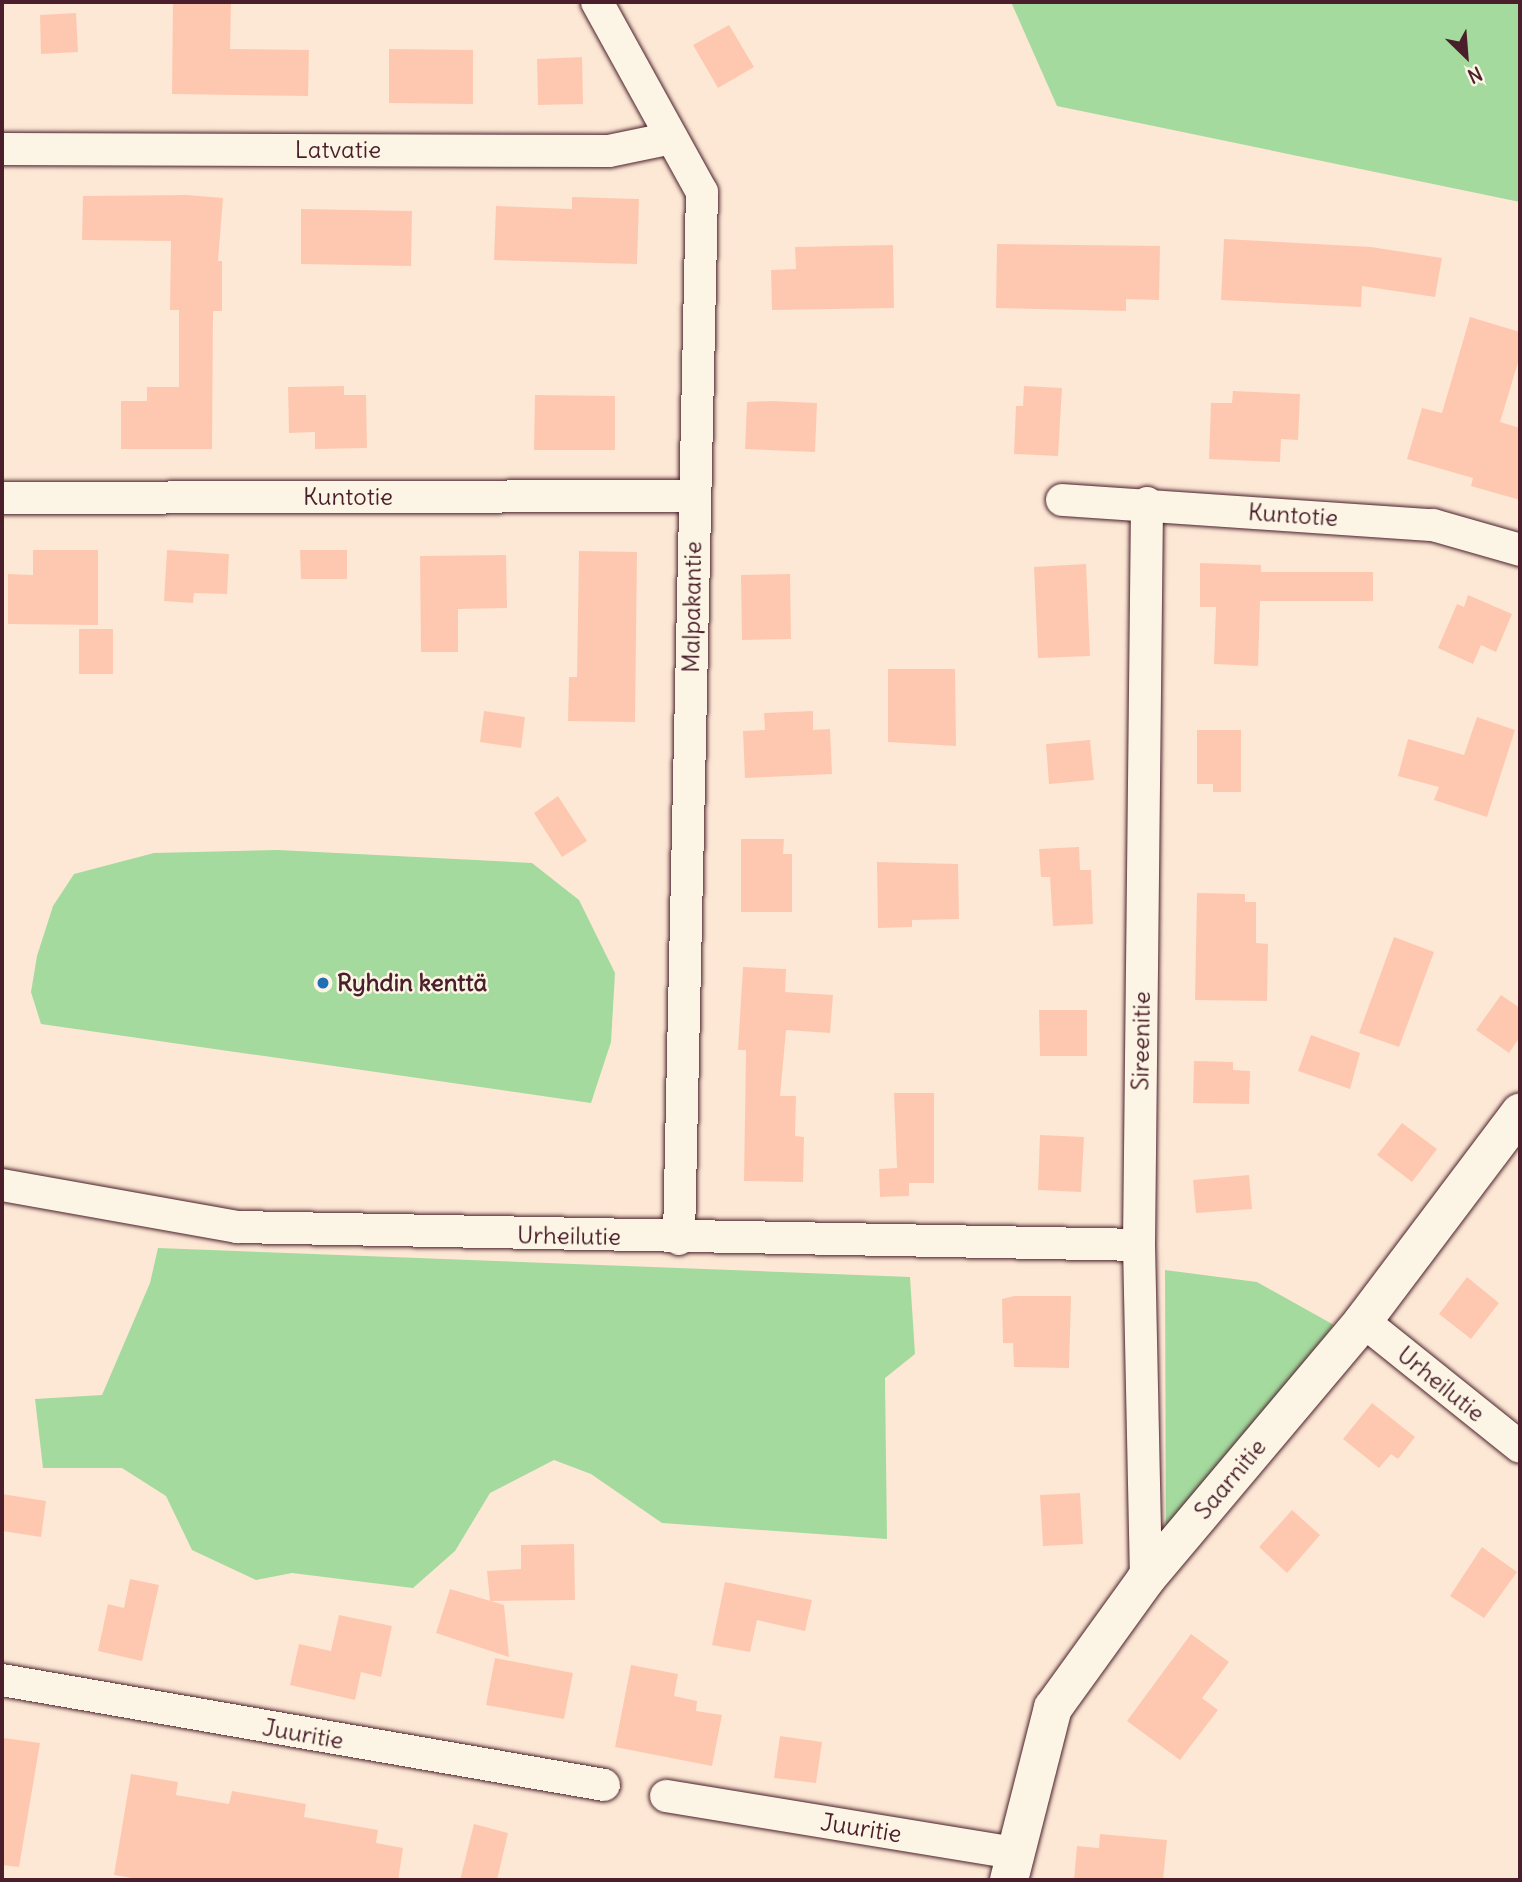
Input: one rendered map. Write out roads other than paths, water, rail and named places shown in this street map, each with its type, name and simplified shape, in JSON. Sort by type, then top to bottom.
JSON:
[{"type":"street","name":"Malpakantie","points":[[597,2],[702,192],[679,1239]]},
{"type":"street","name":"Latvatie","points":[[2,149],[609,151],[672,138]]},
{"type":"street","name":"Kuntotie","points":[[2,498],[695,496]]},
{"type":"street","name":"Kuntotie","points":[[1062,500],[1147,503],[1433,525],[1520,550]]},
{"type":"street","name":"Sireenitie","points":[[1146,1579],[1139,1245],[1147,503]]},
{"type":"street","name":"Saarnitie","points":[[1011,1867],[1054,1708],[1146,1579],[1363,1321],[1520,1113]]},
{"type":"street","name":"Urheilutie","points":[[2,1185],[237,1227],[679,1239],[1139,1245]]},
{"type":"street","name":"Urheilutie","points":[[1363,1321],[1520,1447]]},
{"type":"street","name":"Juuritie","points":[[2,1680],[604,1785]]},
{"type":"street","name":"Juuritie","points":[[666,1796],[1011,1867]]},
{"type":"place","name":"Ryhdin kenttä","points":[[323,983]]}]
